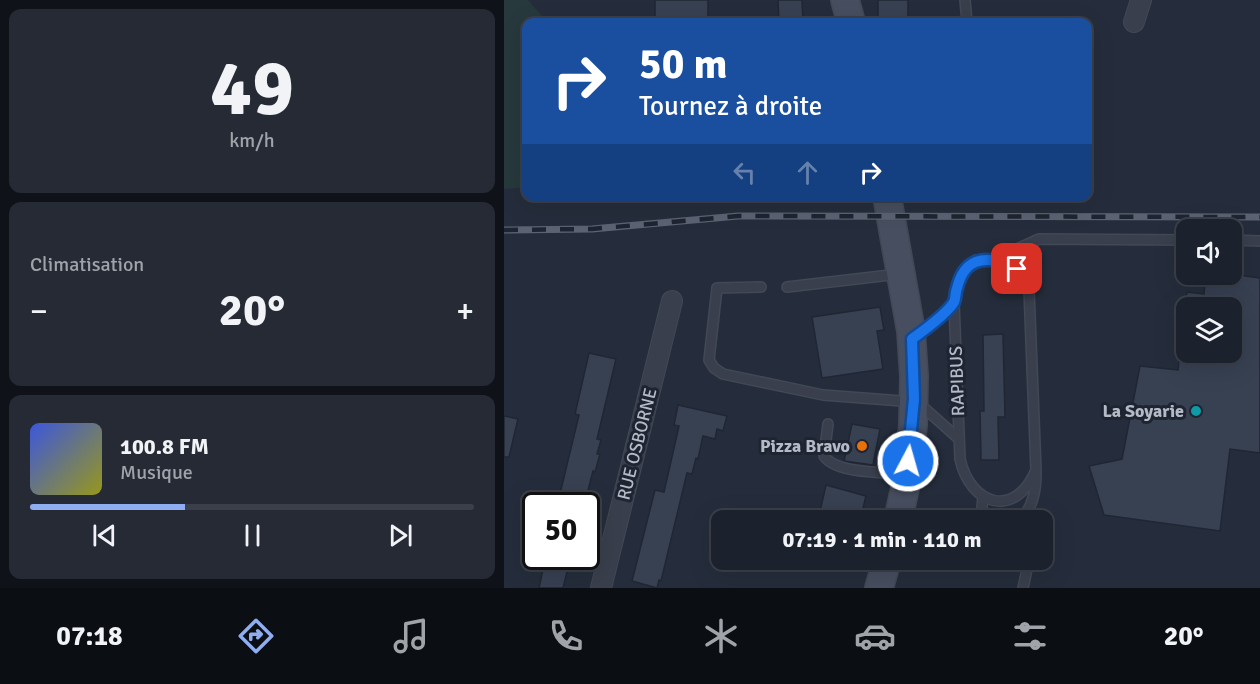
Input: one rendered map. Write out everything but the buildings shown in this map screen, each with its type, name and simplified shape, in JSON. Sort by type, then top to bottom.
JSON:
[{"type":"main road","points":[[845,0],[850,18]]},
{"type":"main road","points":[[888,201],[912,339],[914,399],[907,474],[907,510]]},
{"type":"main road","points":[[879,588],[884,570]]},
{"type":"street","points":[[1134,22],[1141,0]]},
{"type":"street","name":"RUE OSBORNE","points":[[601,588],[672,301]]},
{"type":"lane","points":[[965,0],[967,18]]},
{"type":"lane","points":[[1030,510],[1036,489],[1036,470],[1029,290],[1027,280],[1008,262],[1019,248],[1039,239],[1176,240]]},
{"type":"lane","points":[[1242,240],[1260,241]]},
{"type":"lane","name":"RAPIBUS","points":[[983,496],[966,479],[960,459],[954,302],[957,287],[968,265],[976,260],[1008,262]]},
{"type":"lane","points":[[787,287],[901,274]]},
{"type":"lane","points":[[761,287],[717,288],[709,360],[714,368],[723,374],[823,395],[914,399],[959,439]]},
{"type":"lane","points":[[912,339],[929,327],[954,302]]},
{"type":"lane","points":[[828,424],[824,456],[826,459],[838,466],[868,472],[907,474]]},
{"type":"lane","points":[[982,510],[983,496],[992,500],[1008,501],[1017,497],[1032,481],[1036,470]]},
{"type":"lane","points":[[1023,588],[1027,570]]},
{"type":"shaded area","points":[[504,0],[528,0],[544,18],[522,18],[522,187],[504,189]]},
{"type":"railway","points":[[504,230],[592,229],[738,216],[1260,217]]},
{"type":"place","name":"La Soyarie","points":[[1196,411]]},
{"type":"place","name":"Pizza Bravo","points":[[862,446]]},
{"type":"route","points":[[908,461],[914,399],[912,339],[929,327],[954,302],[957,287],[968,265],[976,260],[1000,260],[1008,262],[1017,269]]}]
